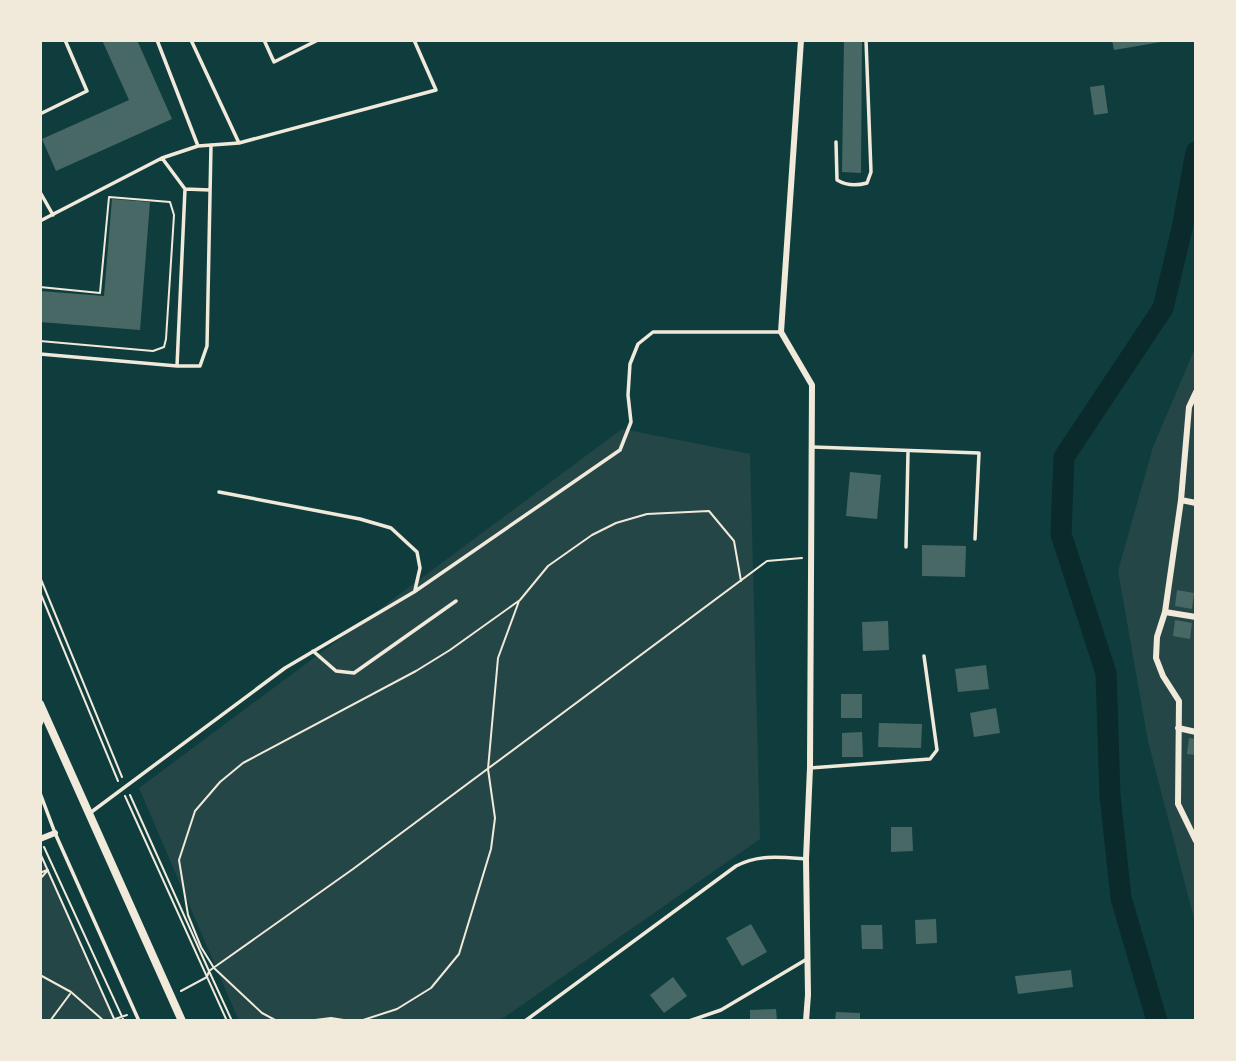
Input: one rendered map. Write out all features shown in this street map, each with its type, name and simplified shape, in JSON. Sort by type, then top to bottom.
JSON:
[{"type":"street","points":[[801,40],[781,332],[812,384],[806,1021]]},
{"type":"street","points":[[1196,392],[1189,407],[1181,500],[1165,612],[1157,637],[1156,658],[1163,676],[1179,701],[1178,804],[1196,841]]},
{"type":"street","points":[[1181,500],[1196,503]]},
{"type":"street","points":[[1165,612],[1196,617]]},
{"type":"street","points":[[40,704],[182,1021]]},
{"type":"street","points":[[1178,728],[1196,732]]},
{"type":"street","points":[[40,839],[55,832]]},
{"type":"lane","points":[[40,114],[87,91],[65,40]]},
{"type":"lane","points":[[157,40],[198,146]]},
{"type":"lane","points":[[191,40],[239,143]]},
{"type":"lane","points":[[264,40],[274,62],[318,40]]},
{"type":"lane","points":[[40,221],[162,158],[198,146],[239,143],[436,90],[414,40]]},
{"type":"lane","points":[[836,142],[837,180],[844,185],[853,186],[867,183],[871,172],[866,40]]},
{"type":"lane","points":[[40,354],[200,366],[207,346],[211,145]]},
{"type":"lane","points":[[162,158],[185,189],[177,366]]},
{"type":"lane","points":[[185,189],[210,190]]},
{"type":"lane","points":[[40,192],[53,215]]},
{"type":"lane","points":[[90,813],[285,668],[414,592],[620,450],[631,422],[628,395],[630,363],[638,344],[653,332],[781,332]]},
{"type":"lane","points":[[813,447],[979,453],[975,539]]},
{"type":"lane","points":[[906,547],[908,452]]},
{"type":"lane","points":[[219,492],[359,519],[391,528],[417,552],[420,568],[414,592]]},
{"type":"lane","points":[[313,650],[336,671],[354,673],[456,601]]},
{"type":"lane","points":[[810,768],[930,759],[937,750],[924,656]]},
{"type":"lane","points":[[40,726],[44,713]]},
{"type":"lane","points":[[40,793],[139,1021]]},
{"type":"lane","points":[[525,1021],[736,866],[750,858],[770,856],[806,859]]},
{"type":"lane","points":[[689,1021],[721,1010],[808,958]]},
{"type":"path","points":[[40,287],[100,293],[109,197],[170,202],[174,215],[164,348],[153,351],[40,341]]},
{"type":"path","points":[[277,1021],[262,1013],[214,968],[201,947],[188,915],[179,860],[195,811],[220,782],[243,763],[416,671],[450,650],[520,600],[548,566],[592,535],[616,523],[647,514],[709,511],[734,541],[741,581]]},
{"type":"path","points":[[171,996],[207,977],[209,971],[353,869],[767,561],[810,557]]},
{"type":"path","points":[[40,577],[124,788],[232,1021]]},
{"type":"path","points":[[40,592],[227,1021]]},
{"type":"path","points":[[360,1021],[397,1009],[431,988],[459,954],[491,849],[495,818],[488,769],[498,659],[520,600]]},
{"type":"path","points":[[40,839],[124,1021]]},
{"type":"path","points":[[40,853],[115,1020],[135,1012]]},
{"type":"path","points":[[40,873],[48,870]]},
{"type":"path","points":[[40,879],[48,870]]},
{"type":"path","points":[[40,975],[71,992],[104,1021]]},
{"type":"path","points":[[50,1021],[71,992]]},
{"type":"path","points":[[307,1021],[331,1018],[349,1021]]},
{"type":"shaded area","points":[[1196,346],[1196,926],[1148,741],[1118,571],[1153,447]]},
{"type":"shaded area","points":[[622,429],[750,454],[760,839],[499,1021],[239,1021],[139,788]]},
{"type":"shaded area","points":[[45,864],[115,1021],[40,1021],[40,866]]},
{"type":"building","points":[[102,40],[137,40],[172,119],[56,171],[42,139],[129,100]]},
{"type":"building","points":[[844,40],[862,40],[861,173],[842,172]]},
{"type":"building","points":[[1112,40],[1160,40],[1161,42],[1114,50]]},
{"type":"building","points":[[1104,85],[1108,113],[1094,115],[1090,87]]},
{"type":"building","points":[[112,199],[150,202],[140,330],[40,322],[40,291],[104,296]]},
{"type":"building","points":[[850,472],[881,475],[877,519],[846,516]]},
{"type":"building","points":[[922,545],[966,546],[965,577],[922,576]]},
{"type":"building","points":[[1177,590],[1194,593],[1192,609],[1175,606]]},
{"type":"building","points":[[1175,620],[1192,623],[1190,639],[1173,636]]},
{"type":"building","points":[[888,621],[889,650],[863,651],[862,622]]},
{"type":"building","points":[[986,665],[989,689],[958,692],[955,669]]},
{"type":"building","points":[[841,694],[862,694],[862,718],[841,718]]},
{"type":"building","points":[[996,708],[1000,733],[974,737],[970,713]]},
{"type":"building","points":[[879,723],[922,724],[921,748],[878,747]]},
{"type":"building","points":[[862,732],[863,757],[842,757],[842,733]]},
{"type":"building","points":[[1189,738],[1196,739],[1196,755],[1187,754]]},
{"type":"building","points":[[891,827],[912,827],[913,851],[891,852]]},
{"type":"building","points":[[936,919],[937,943],[916,944],[915,920]]},
{"type":"building","points":[[751,924],[767,952],[742,966],[726,938]]},
{"type":"building","points":[[861,925],[882,925],[883,949],[862,949]]},
{"type":"building","points":[[1071,970],[1073,987],[1018,994],[1015,976]]},
{"type":"building","points":[[673,977],[687,996],[664,1013],[650,995]]},
{"type":"building","points":[[776,1009],[777,1021],[750,1021],[750,1010]]},
{"type":"building","points":[[836,1012],[860,1013],[860,1021],[835,1021]]},
{"type":"waterway","points":[[1157,1021],[1121,898],[1110,795],[1106,673],[1061,534],[1064,457],[1163,308],[1182,229],[1196,152]]}]
